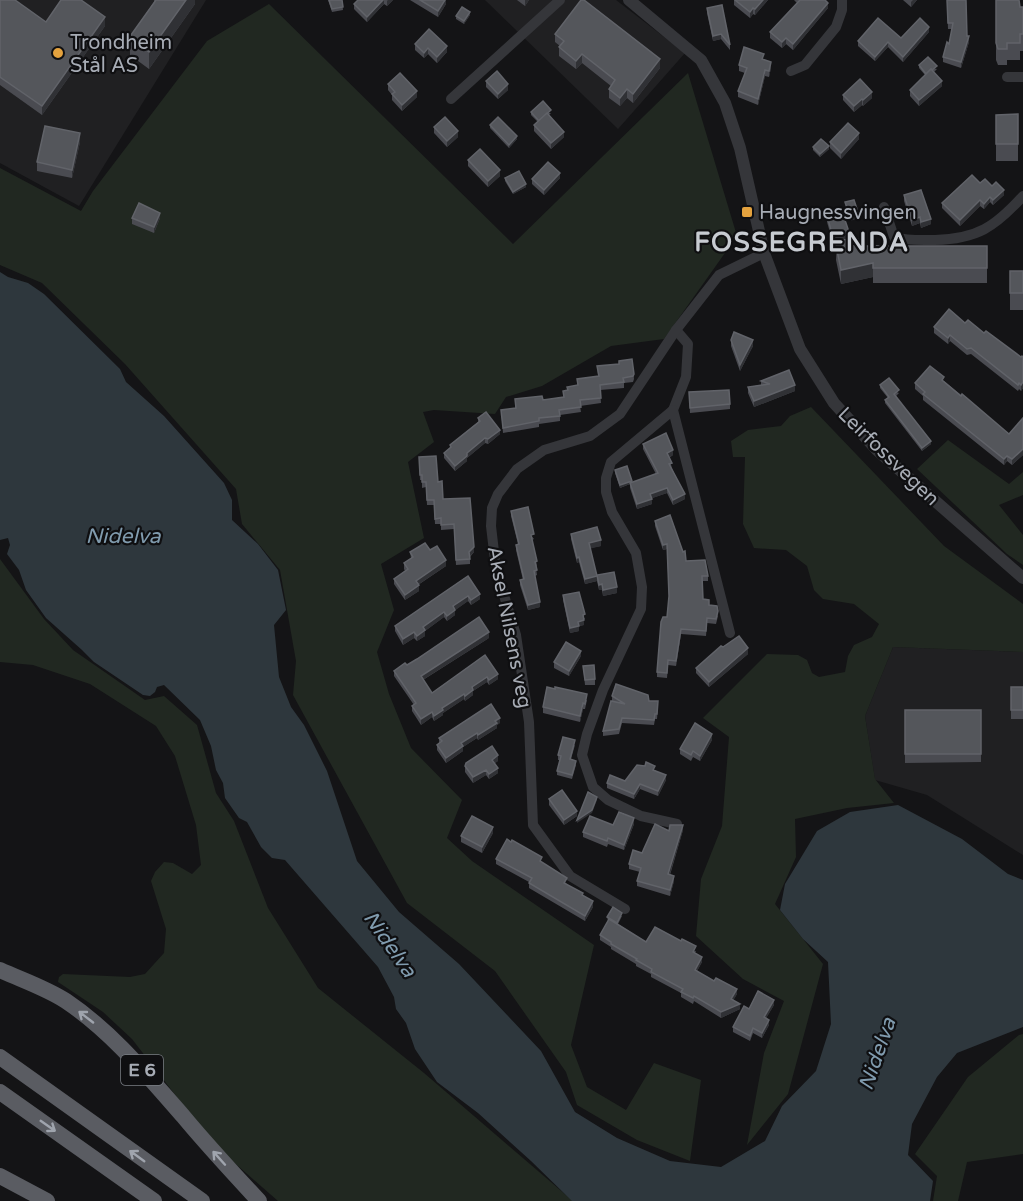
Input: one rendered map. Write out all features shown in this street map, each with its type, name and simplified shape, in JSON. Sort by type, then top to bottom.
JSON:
[{"type":"highway","name":"E 6","points":[[0,970],[66,1001],[106,1033],[126,1052],[219,1159],[259,1201]]},
{"type":"highway","points":[[0,1057],[202,1201]]},
{"type":"highway","points":[[0,1092],[154,1201]]},
{"type":"highway","points":[[0,1176],[47,1201]]},
{"type":"street","points":[[451,99],[560,0]]},
{"type":"street","name":"Leirfossvegen","points":[[629,0],[701,60],[725,103],[740,148],[764,254],[800,350],[834,403],[877,450],[1023,578]]},
{"type":"street","points":[[792,71],[805,65],[836,27],[842,10],[842,0]]},
{"type":"street","points":[[1007,77],[1023,77]]},
{"type":"street","points":[[884,207],[894,237],[908,241],[952,240],[969,237],[991,226],[1023,196]]},
{"type":"street","name":"Aksel Nilsens veg","points":[[625,909],[570,876],[533,825],[529,722],[516,634],[496,569],[491,526],[492,508],[498,494],[517,469],[544,450],[590,436],[620,414],[676,330],[719,275],[764,254]]},
{"type":"street","points":[[676,330],[688,344],[686,376],[673,410],[611,462],[606,478],[606,492],[612,512],[636,553],[642,587],[640,609],[603,690],[582,755],[593,787],[608,800],[641,816],[676,824]]},
{"type":"street","points":[[673,410],[730,633]]},
{"type":"shaded area","points":[[0,0],[206,0],[79,206],[0,163]]},
{"type":"shaded area","points":[[485,0],[616,0],[685,53],[618,129]]},
{"type":"shaded area","points":[[269,4],[513,244],[688,73],[737,236],[664,339],[611,346],[542,386],[506,397],[495,414],[434,410],[423,412],[434,442],[408,462],[424,538],[381,564],[394,610],[377,652],[389,694],[411,748],[462,800],[447,838],[472,861],[594,945],[571,1045],[587,1087],[626,1110],[654,1063],[701,1080],[690,1161],[637,1140],[577,1105],[566,1072],[495,971],[407,903],[293,695],[296,661],[280,570],[242,524],[236,489],[125,364],[42,283],[0,265],[0,168],[81,211],[93,191],[207,41]]},
{"type":"shaded area","points":[[811,407],[944,546],[1023,604],[1023,652],[893,647],[865,716],[875,779],[894,803],[847,808],[795,819],[796,857],[775,904],[823,964],[788,1094],[747,1145],[764,1053],[784,1001],[743,979],[696,936],[701,879],[722,826],[729,737],[703,718],[767,654],[798,655],[807,660],[812,673],[819,677],[845,672],[848,656],[854,645],[872,637],[879,624],[854,604],[823,599],[814,590],[807,566],[786,550],[754,548],[743,524],[745,457],[733,457],[731,441],[748,430],[781,426],[790,416]]},
{"type":"shaded area","points":[[948,440],[1009,484],[1023,472],[1023,495],[999,505],[1023,535],[1023,565],[1007,554],[917,469]]},
{"type":"shaded area","points":[[0,559],[44,619],[73,650],[145,700],[164,696],[197,725],[216,793],[234,821],[268,908],[318,988],[424,1073],[573,1201],[278,1201],[214,1145],[132,1039],[103,1012],[58,982],[59,977],[63,974],[130,977],[145,974],[164,953],[166,929],[151,881],[164,862],[173,863],[192,874],[201,865],[196,825],[175,756],[156,726],[90,684],[33,665],[0,662]]},
{"type":"shaded area","points":[[893,647],[1023,652],[1023,855],[927,795],[875,780],[865,716]]},
{"type":"shaded area","points":[[1023,1034],[1023,1154],[967,1162],[958,1201],[933,1201],[937,1176],[915,1154],[968,1077]]},
{"type":"water","name":"Nidelva","points":[[0,272],[28,283],[44,294],[120,369],[126,382],[164,416],[224,483],[232,500],[232,520],[258,544],[278,570],[286,610],[274,625],[279,677],[291,707],[304,725],[327,771],[357,861],[399,912],[459,964],[541,1051],[575,1112],[617,1138],[670,1161],[721,1167],[765,1141],[782,1106],[816,1071],[831,1024],[828,962],[803,939],[780,910],[785,884],[817,831],[850,812],[898,805],[962,839],[1008,874],[1023,880],[1023,1027],[957,1053],[937,1077],[912,1124],[908,1155],[933,1181],[930,1201],[572,1201],[478,1113],[437,1082],[415,1049],[406,1023],[396,1009],[394,997],[378,967],[285,860],[272,858],[261,847],[247,822],[239,818],[225,798],[223,783],[216,770],[211,746],[200,720],[164,685],[157,687],[150,696],[143,695],[94,662],[46,618],[26,590],[19,570],[7,554],[10,545],[8,538],[0,540]]},
{"type":"building","points":[[0,0],[15,0],[46,22],[61,0],[81,0],[105,17],[42,106],[0,77]]},
{"type":"building","points":[[156,0],[186,0],[149,52],[130,38]]},
{"type":"building","points":[[329,0],[342,0],[343,7],[332,9]]},
{"type":"building","points":[[358,0],[383,0],[367,17],[354,4]]},
{"type":"building","points":[[420,0],[445,0],[438,11]]},
{"type":"building","points":[[581,0],[660,59],[633,94],[627,89],[620,98],[609,89],[615,80],[582,54],[576,61],[559,47],[564,41],[555,34]]},
{"type":"building","points":[[735,0],[763,0],[750,12]]},
{"type":"building","points":[[800,0],[825,0],[828,3],[793,44],[786,38],[782,42],[770,32]]},
{"type":"building","points":[[947,0],[966,0],[967,36],[969,36],[961,62],[943,57],[947,42],[949,44],[953,23],[948,23]]},
{"type":"building","points":[[996,0],[1019,0],[1020,7],[1023,7],[1023,34],[1020,34],[1020,43],[1007,43],[1007,49],[998,49],[996,43]]},
{"type":"building","points":[[722,5],[730,45],[721,34],[713,36],[707,8]]},
{"type":"building","points":[[462,7],[470,12],[464,21],[456,16]]},
{"type":"building","points":[[878,18],[901,38],[920,18],[929,27],[903,57],[888,42],[875,57],[858,41]]},
{"type":"building","points":[[429,29],[447,46],[437,57],[428,48],[424,53],[415,44]]},
{"type":"building","points":[[744,47],[764,54],[762,59],[771,62],[769,71],[765,70],[758,99],[738,91],[747,68],[739,65]]},
{"type":"building","points":[[928,57],[937,66],[926,74],[919,65]]},
{"type":"building","points":[[931,69],[942,81],[919,100],[910,90]]},
{"type":"building","points":[[497,71],[508,84],[498,94],[486,81]]},
{"type":"building","points":[[400,73],[417,91],[402,105],[392,94],[395,92],[388,84]]},
{"type":"building","points":[[860,79],[872,92],[854,106],[843,95]]},
{"type":"building","points":[[543,101],[551,110],[539,121],[531,112]]},
{"type":"building","points":[[547,113],[564,132],[551,143],[534,125]]},
{"type":"building","points":[[1018,114],[1018,144],[996,144],[996,115]]},
{"type":"building","points":[[445,117],[458,131],[447,141],[434,127]]},
{"type":"building","points":[[498,117],[517,136],[509,145],[490,125]]},
{"type":"building","points":[[848,123],[859,133],[841,153],[830,142]]},
{"type":"building","points":[[45,126],[80,133],[72,170],[37,162]]},
{"type":"building","points":[[821,139],[829,146],[820,154],[813,147]]},
{"type":"building","points":[[480,149],[500,170],[488,181],[468,160]]},
{"type":"building","points":[[548,162],[560,173],[544,190],[532,179]]},
{"type":"building","points":[[519,171],[526,184],[513,192],[505,178]]},
{"type":"building","points":[[972,175],[980,183],[985,179],[992,186],[996,182],[1004,190],[993,200],[990,197],[984,204],[980,200],[960,220],[942,203]]},
{"type":"building","points":[[921,190],[931,219],[921,222],[920,217],[912,220],[904,195]]},
{"type":"building","points":[[854,200],[859,215],[850,218],[845,202]]},
{"type":"building","points":[[139,203],[160,213],[154,227],[132,218]]},
{"type":"building","points":[[842,211],[849,232],[833,237],[827,216]]},
{"type":"building","points":[[864,239],[864,246],[987,246],[987,268],[873,268],[873,263],[841,270],[837,240]]},
{"type":"building","points":[[1010,271],[1023,271],[1023,293],[1010,293]]},
{"type":"building","points":[[949,309],[965,323],[968,320],[984,333],[986,331],[1023,357],[1021,385],[971,348],[967,349],[950,335],[948,338],[934,327]]},
{"type":"building","points":[[734,332],[753,340],[740,365],[731,340]]},
{"type":"building","points":[[632,359],[633,376],[623,378],[624,382],[600,385],[601,398],[580,400],[581,407],[559,410],[560,416],[539,418],[539,421],[503,428],[501,410],[516,408],[515,399],[542,396],[543,400],[564,397],[563,391],[568,390],[567,387],[578,385],[577,379],[599,376],[597,366],[619,364],[619,361]]},
{"type":"building","points":[[930,366],[944,377],[942,380],[1009,434],[1023,418],[1023,449],[1012,459],[1007,456],[1004,459],[923,394],[925,392],[915,383]]},
{"type":"building","points":[[789,370],[795,385],[754,401],[748,387],[770,384],[761,381]]},
{"type":"building","points":[[889,378],[899,390],[894,394],[931,441],[922,448],[885,400],[889,397],[880,385]]},
{"type":"building","points":[[729,390],[730,404],[690,408],[689,392]]},
{"type":"building","points":[[486,412],[500,430],[488,439],[485,438],[455,466],[444,453],[451,447],[450,445],[480,421],[478,418]]},
{"type":"building","points":[[666,433],[673,450],[667,453],[672,463],[669,464],[685,494],[673,500],[667,488],[650,494],[652,499],[637,504],[630,483],[658,473],[643,444]]},
{"type":"building","points":[[436,456],[438,482],[442,481],[443,499],[470,498],[474,547],[469,552],[470,559],[456,560],[454,524],[441,525],[441,518],[435,519],[434,500],[427,500],[426,482],[422,482],[422,475],[420,475],[419,457]]},
{"type":"building","points":[[627,466],[632,481],[620,485],[615,470]]},
{"type":"building","points":[[528,507],[534,534],[531,535],[537,570],[534,571],[540,602],[528,605],[520,580],[524,579],[511,511]]},
{"type":"building","points":[[670,515],[683,552],[685,551],[686,561],[705,560],[708,576],[702,576],[703,599],[709,600],[709,605],[717,606],[718,611],[716,619],[707,618],[706,631],[681,629],[676,661],[668,660],[667,673],[657,672],[661,622],[663,617],[667,617],[669,596],[667,544],[663,545],[655,521]]},
{"type":"building","points":[[597,527],[601,540],[589,543],[597,576],[585,579],[571,534]]},
{"type":"building","points":[[425,543],[430,550],[437,546],[446,560],[416,581],[419,585],[405,595],[394,579],[408,569],[404,563],[413,557],[410,552]]},
{"type":"building","points":[[614,572],[617,587],[603,590],[602,584],[599,585],[597,575]]},
{"type":"building","points":[[468,576],[480,594],[471,600],[468,596],[453,606],[455,610],[447,616],[444,612],[423,627],[425,630],[417,636],[414,632],[403,639],[395,626]]},
{"type":"building","points":[[579,592],[585,614],[583,615],[584,620],[578,622],[579,626],[570,628],[563,595]]},
{"type":"building","points":[[479,617],[489,632],[421,676],[432,693],[485,655],[498,674],[489,680],[487,677],[472,687],[473,690],[465,696],[464,694],[442,708],[443,710],[434,716],[432,712],[421,719],[412,706],[416,703],[394,671],[405,663],[407,665],[417,659]]},
{"type":"building","points":[[739,636],[748,648],[709,682],[696,668],[721,646],[723,647]]},
{"type":"building","points":[[566,642],[581,651],[569,671],[554,662]]},
{"type":"building","points":[[594,665],[595,679],[585,680],[583,666]]},
{"type":"building","points":[[616,684],[648,695],[649,701],[658,701],[654,720],[622,718],[619,729],[603,731],[611,701],[625,704],[612,696]]},
{"type":"building","points":[[547,687],[587,694],[580,716],[543,707]]},
{"type":"building","points":[[1011,687],[1023,687],[1023,710],[1011,710]]},
{"type":"building","points":[[491,704],[500,718],[495,721],[497,723],[461,743],[463,746],[446,758],[437,745],[442,741],[439,738]]},
{"type":"building","points":[[905,710],[981,710],[981,754],[905,754]]},
{"type":"building","points":[[695,723],[712,734],[700,756],[693,751],[691,755],[680,749]]},
{"type":"building","points":[[563,737],[575,740],[570,759],[576,761],[572,775],[557,771]]},
{"type":"building","points":[[492,746],[498,755],[492,760],[498,768],[489,774],[486,770],[473,777],[465,766],[466,763]]},
{"type":"building","points":[[646,762],[655,766],[653,770],[666,775],[658,791],[640,784],[634,794],[607,783],[610,775],[625,781],[637,765],[645,766]]},
{"type":"building","points":[[562,790],[577,811],[564,820],[549,799]]},
{"type":"building","points":[[588,792],[597,797],[592,810],[577,820]]},
{"type":"building","points":[[619,812],[634,818],[624,845],[608,838],[607,841],[583,832],[590,816],[613,825]]},
{"type":"building","points":[[472,816],[493,827],[482,847],[461,836]]},
{"type":"building","points":[[655,824],[669,831],[670,825],[683,825],[668,874],[674,876],[670,890],[637,881],[641,868],[629,864],[633,850],[642,853]]},
{"type":"building","points":[[507,839],[542,857],[540,861],[567,878],[564,883],[593,901],[585,916],[529,883],[532,878],[496,859]]},
{"type":"building","points":[[613,907],[622,913],[617,923],[607,917]]},
{"type":"building","points":[[609,919],[646,942],[655,927],[696,946],[693,952],[702,957],[695,970],[714,981],[716,978],[737,989],[731,999],[740,1004],[721,1012],[694,996],[693,998],[681,992],[683,989],[651,972],[652,969],[600,935]]},
{"type":"building","points":[[758,991],[774,1000],[764,1017],[769,1020],[762,1033],[753,1028],[750,1036],[733,1027],[744,1006],[749,1009]]},
{"type":"place","name":"Trondheim Stål AS","points":[[58,53]]},
{"type":"place","name":"Haugnessvingen","points":[[747,212]]},
{"type":"district","name":"FOSSEGRENDA","points":[[802,242]]}]
